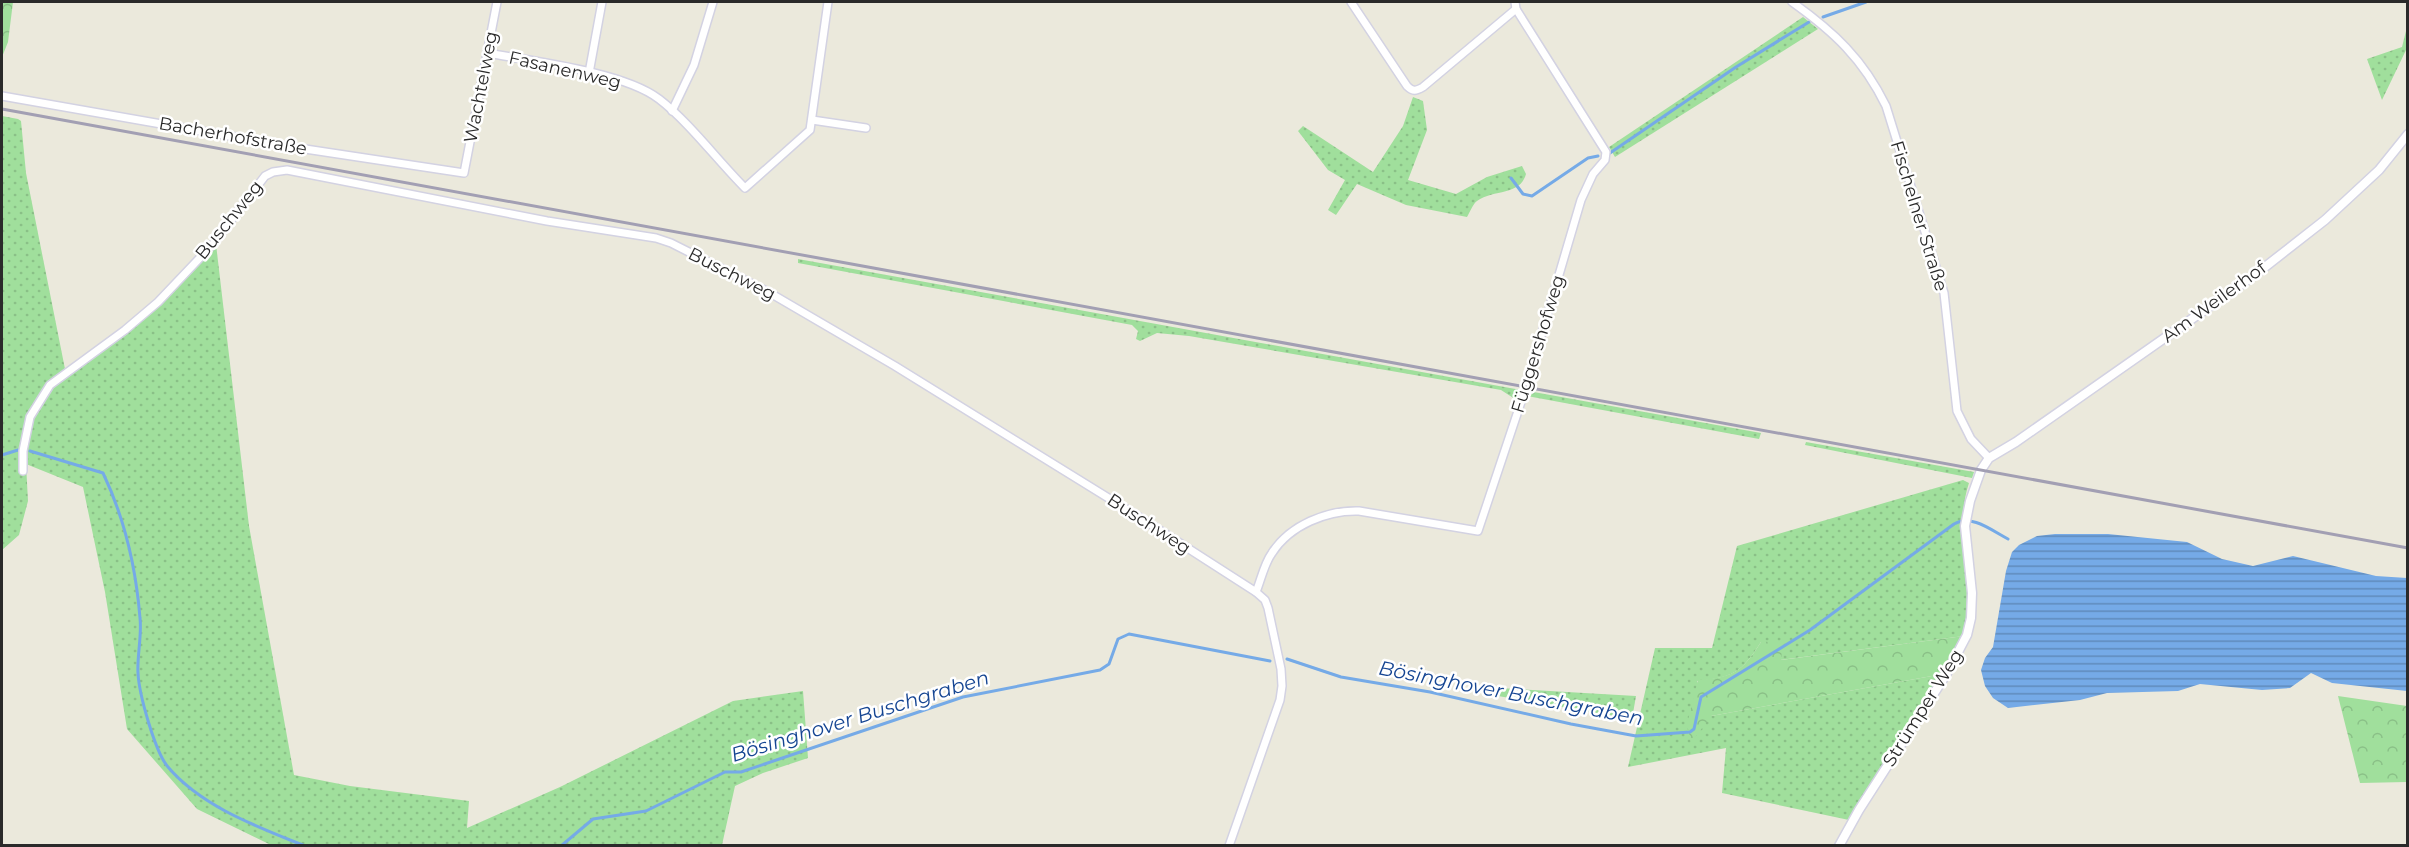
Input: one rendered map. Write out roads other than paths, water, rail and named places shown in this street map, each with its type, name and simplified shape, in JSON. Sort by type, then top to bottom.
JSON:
[{"type":"street","name":"Wachtelweg","points":[[464,173],[496,2]]},
{"type":"street","points":[[588,73],[602,2]]},
{"type":"street","points":[[672,111],[694,65],[713,2]]},
{"type":"street","points":[[828,2],[812,120],[866,128]]},
{"type":"street","points":[[1351,2],[1407,86],[1416,91],[1432,80],[1516,5]]},
{"type":"street","name":"Fischelner Straße","points":[[1792,2],[1848,48],[1876,85],[1886,106],[1944,293],[1957,411],[1971,439],[1989,458]]},
{"type":"street","name":"Függershofweg","points":[[1256,592],[1272,552],[1294,531],[1326,514],[1359,511],[1478,531],[1526,387],[1583,193],[1593,174],[1605,160],[1606,152],[1516,5]]},
{"type":"street","name":"Fasanenweg","points":[[487,53],[565,66],[638,88],[658,98],[745,188],[810,130],[812,120]]},
{"type":"street","name":"Bacherhofstraße","points":[[2,96],[292,147],[464,173]]},
{"type":"street","name":"Am Weilerhof","points":[[1989,458],[2256,274],[2325,220],[2379,170],[2408,134]]},
{"type":"street","name":"Buschweg","points":[[23,471],[23,451],[30,417],[50,385],[125,330],[158,302],[213,244],[265,176],[287,170],[547,221],[656,238],[671,243],[770,293],[895,366],[1256,592]]},
{"type":"street","name":"Strümper Weg","points":[[1839,846],[1859,810],[1947,673],[1967,635],[1971,618],[1972,593],[1965,526],[1966,514],[1977,481],[1989,458]]},
{"type":"street","points":[[1229,846],[1278,707],[1282,686],[1269,608],[1256,592]]},
{"type":"water","points":[[2108,534],[2187,542],[2222,559],[2253,566],[2293,556],[2376,576],[2407,578],[2407,691],[2332,683],[2311,673],[2290,688],[2262,690],[2200,684],[2178,691],[2107,693],[2080,700],[2008,708],[1993,698],[1985,686],[1981,670],[1985,658],[1993,647],[2006,571],[2012,552],[2019,545],[2037,536]]},
{"type":"waterway","points":[[1823,17],[1866,2]]},
{"type":"waterway","points":[[1610,153],[1736,67],[1809,22]]},
{"type":"waterway","points":[[1511,178],[1523,194],[1532,196],[1588,158],[1598,156]]},
{"type":"waterway","name":"Bösinghover Buschgraben","points":[[2,455],[18,450]]},
{"type":"waterway","name":"Bösinghover Buschgraben","points":[[30,451],[103,473],[117,507],[128,544],[140,625],[139,682],[148,722],[163,760],[182,781],[214,805],[305,846]]},
{"type":"waterway","name":"Bösinghover Buschgraben","points":[[1287,659],[1341,677],[1430,692],[1571,724],[1636,736],[1690,732],[1694,729],[1701,697],[1810,630],[1954,524],[1961,521],[1975,522],[2008,539]]},
{"type":"waterway","name":"Bösinghover Buschgraben","points":[[561,846],[593,819],[646,811],[725,772],[741,772],[963,697],[1100,670],[1109,664],[1118,639],[1129,634],[1270,661]]},
{"type":"railway","points":[[2,109],[2408,548]]}]
